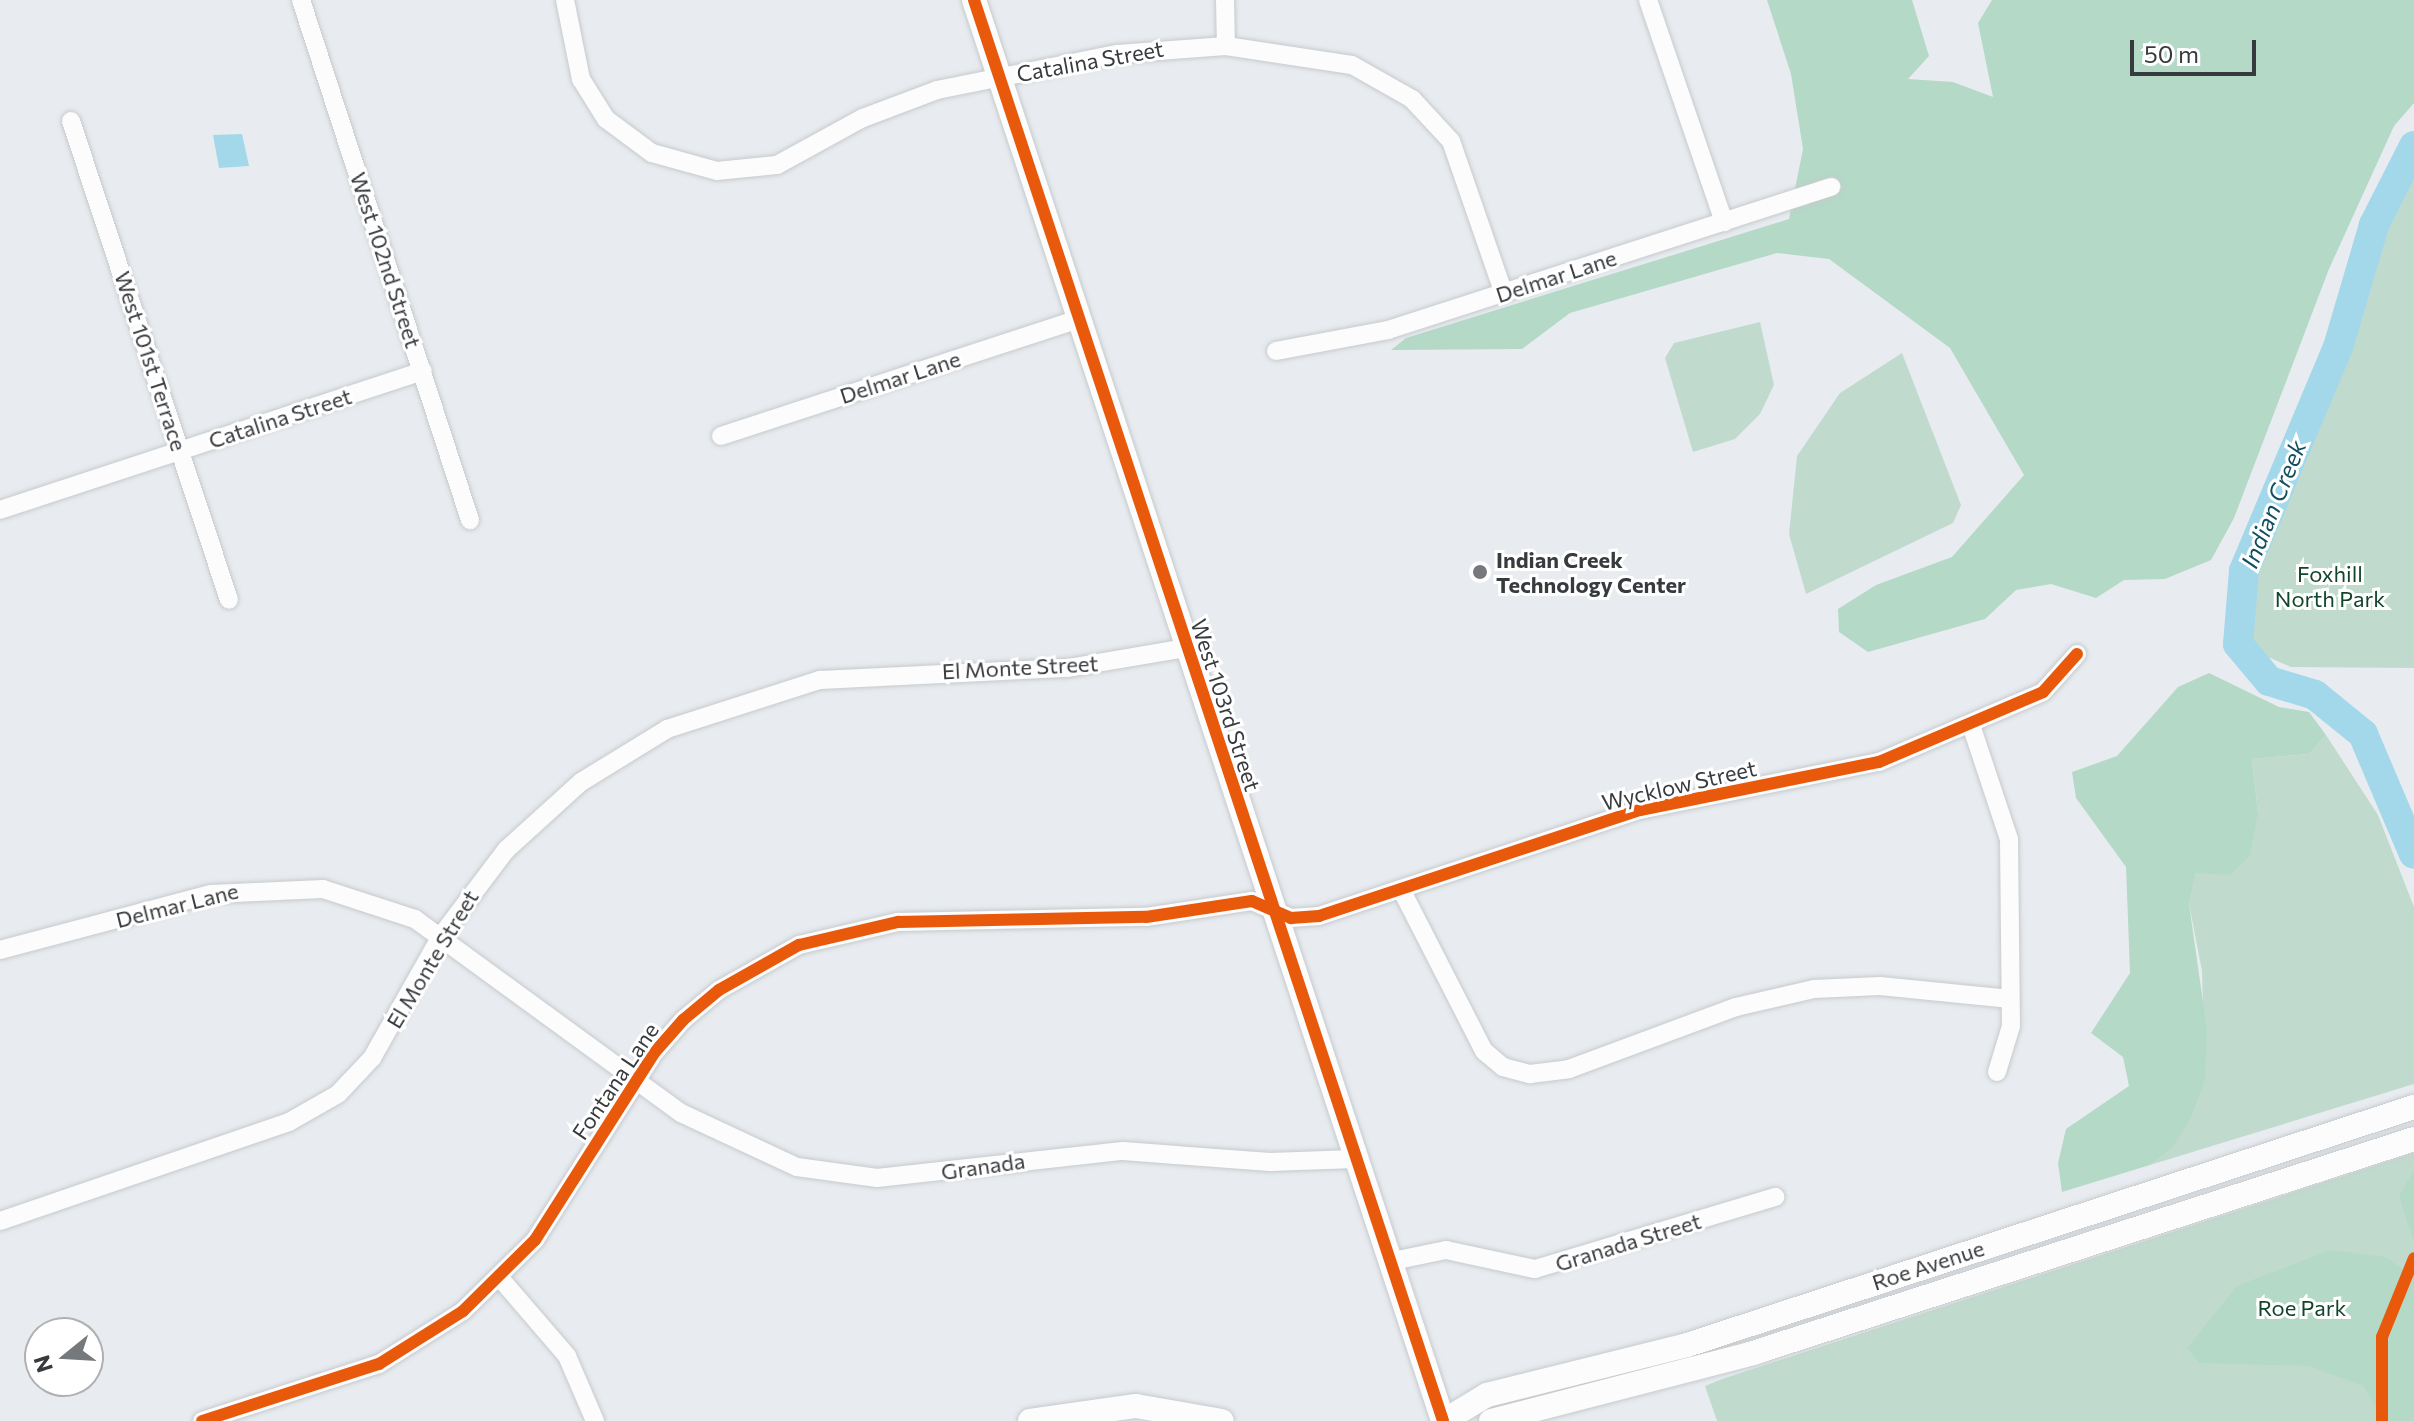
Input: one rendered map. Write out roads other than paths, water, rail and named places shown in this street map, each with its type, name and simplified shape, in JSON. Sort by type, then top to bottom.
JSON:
[{"type":"main road","name":"West 103rd Street","points":[[974,0],[1443,1421]]},
{"type":"main road","name":"Roe Avenue","points":[[1443,1421],[1487,1395],[1687,1345],[2414,1107]]},
{"type":"main road","name":"Roe Avenue","points":[[1491,1421],[1739,1357],[2414,1139]]},
{"type":"main road","points":[[2084,1215],[2086,1245]]},
{"type":"main road","points":[[1030,1421],[1136,1406],[1222,1421]]},
{"type":"street","name":"West 102nd Street","points":[[301,0],[470,520]]},
{"type":"street","name":"Catalina Street","points":[[565,0],[572,52],[596,107],[627,139],[700,169],[777,165],[906,99],[1000,76],[1160,48],[1226,46],[1328,58],[1412,99],[1451,141],[1503,291]]},
{"type":"street","points":[[1225,0],[1226,46]]},
{"type":"street","points":[[1648,0],[1724,222]]},
{"type":"street","name":"West 101st Terrace","points":[[71,121],[229,600]]},
{"type":"street","name":"Delmar Lane","points":[[1276,351],[1388,330],[1832,187]]},
{"type":"street","name":"Delmar Lane","points":[[721,436],[1078,319]]},
{"type":"street","name":"Catalina Street","points":[[0,510],[423,371]]},
{"type":"street","name":"El Monte Street","points":[[0,1221],[289,1122],[328,1100],[372,1058],[441,936],[506,850],[581,782],[709,711],[820,680],[1068,668],[1186,648]]},
{"type":"street","name":"Wycklow Street","points":[[1273,910],[1319,916],[1640,810],[1879,762],[2043,692],[2077,654]]},
{"type":"street","points":[[1971,725],[2009,839],[2011,1026],[1997,1072]]},
{"type":"street","name":"Delmar Lane","points":[[0,950],[211,894],[280,886],[369,900],[441,936],[636,1079]]},
{"type":"street","points":[[1401,889],[1484,1051],[1503,1067],[1530,1074],[1569,1069],[1736,1007],[1814,989],[1880,986],[2010,999]]},
{"type":"street","name":"Fontana Lane","points":[[202,1421],[379,1364],[463,1311],[500,1278],[535,1240],[636,1079],[683,1020],[719,990],[785,951],[844,931],[939,920],[1146,917],[1252,901],[1273,910]]},
{"type":"street","name":"Granada","points":[[636,1079],[718,1136],[836,1175],[911,1176],[1123,1151],[1270,1162],[1354,1159]]},
{"type":"street","name":"Granada Street","points":[[1388,1262],[1446,1250],[1535,1269],[1775,1197]]},
{"type":"street","points":[[500,1278],[567,1356],[595,1421]]},
{"type":"water","points":[[242,134],[249,166],[219,168],[213,135]]},
{"type":"waterway","name":"Indian Creek","points":[[2414,146],[2374,225],[2338,347],[2244,571],[2238,644],[2269,681],[2315,695],[2363,734],[2414,854]]},
{"type":"place","name":"Indian Creek Technology Center","points":[[1480,572]]},
{"type":"park label","name":"Foxhill North Park","points":[[2330,586]]},
{"type":"park label","name":"Roe Park","points":[[2302,1308]]}]
